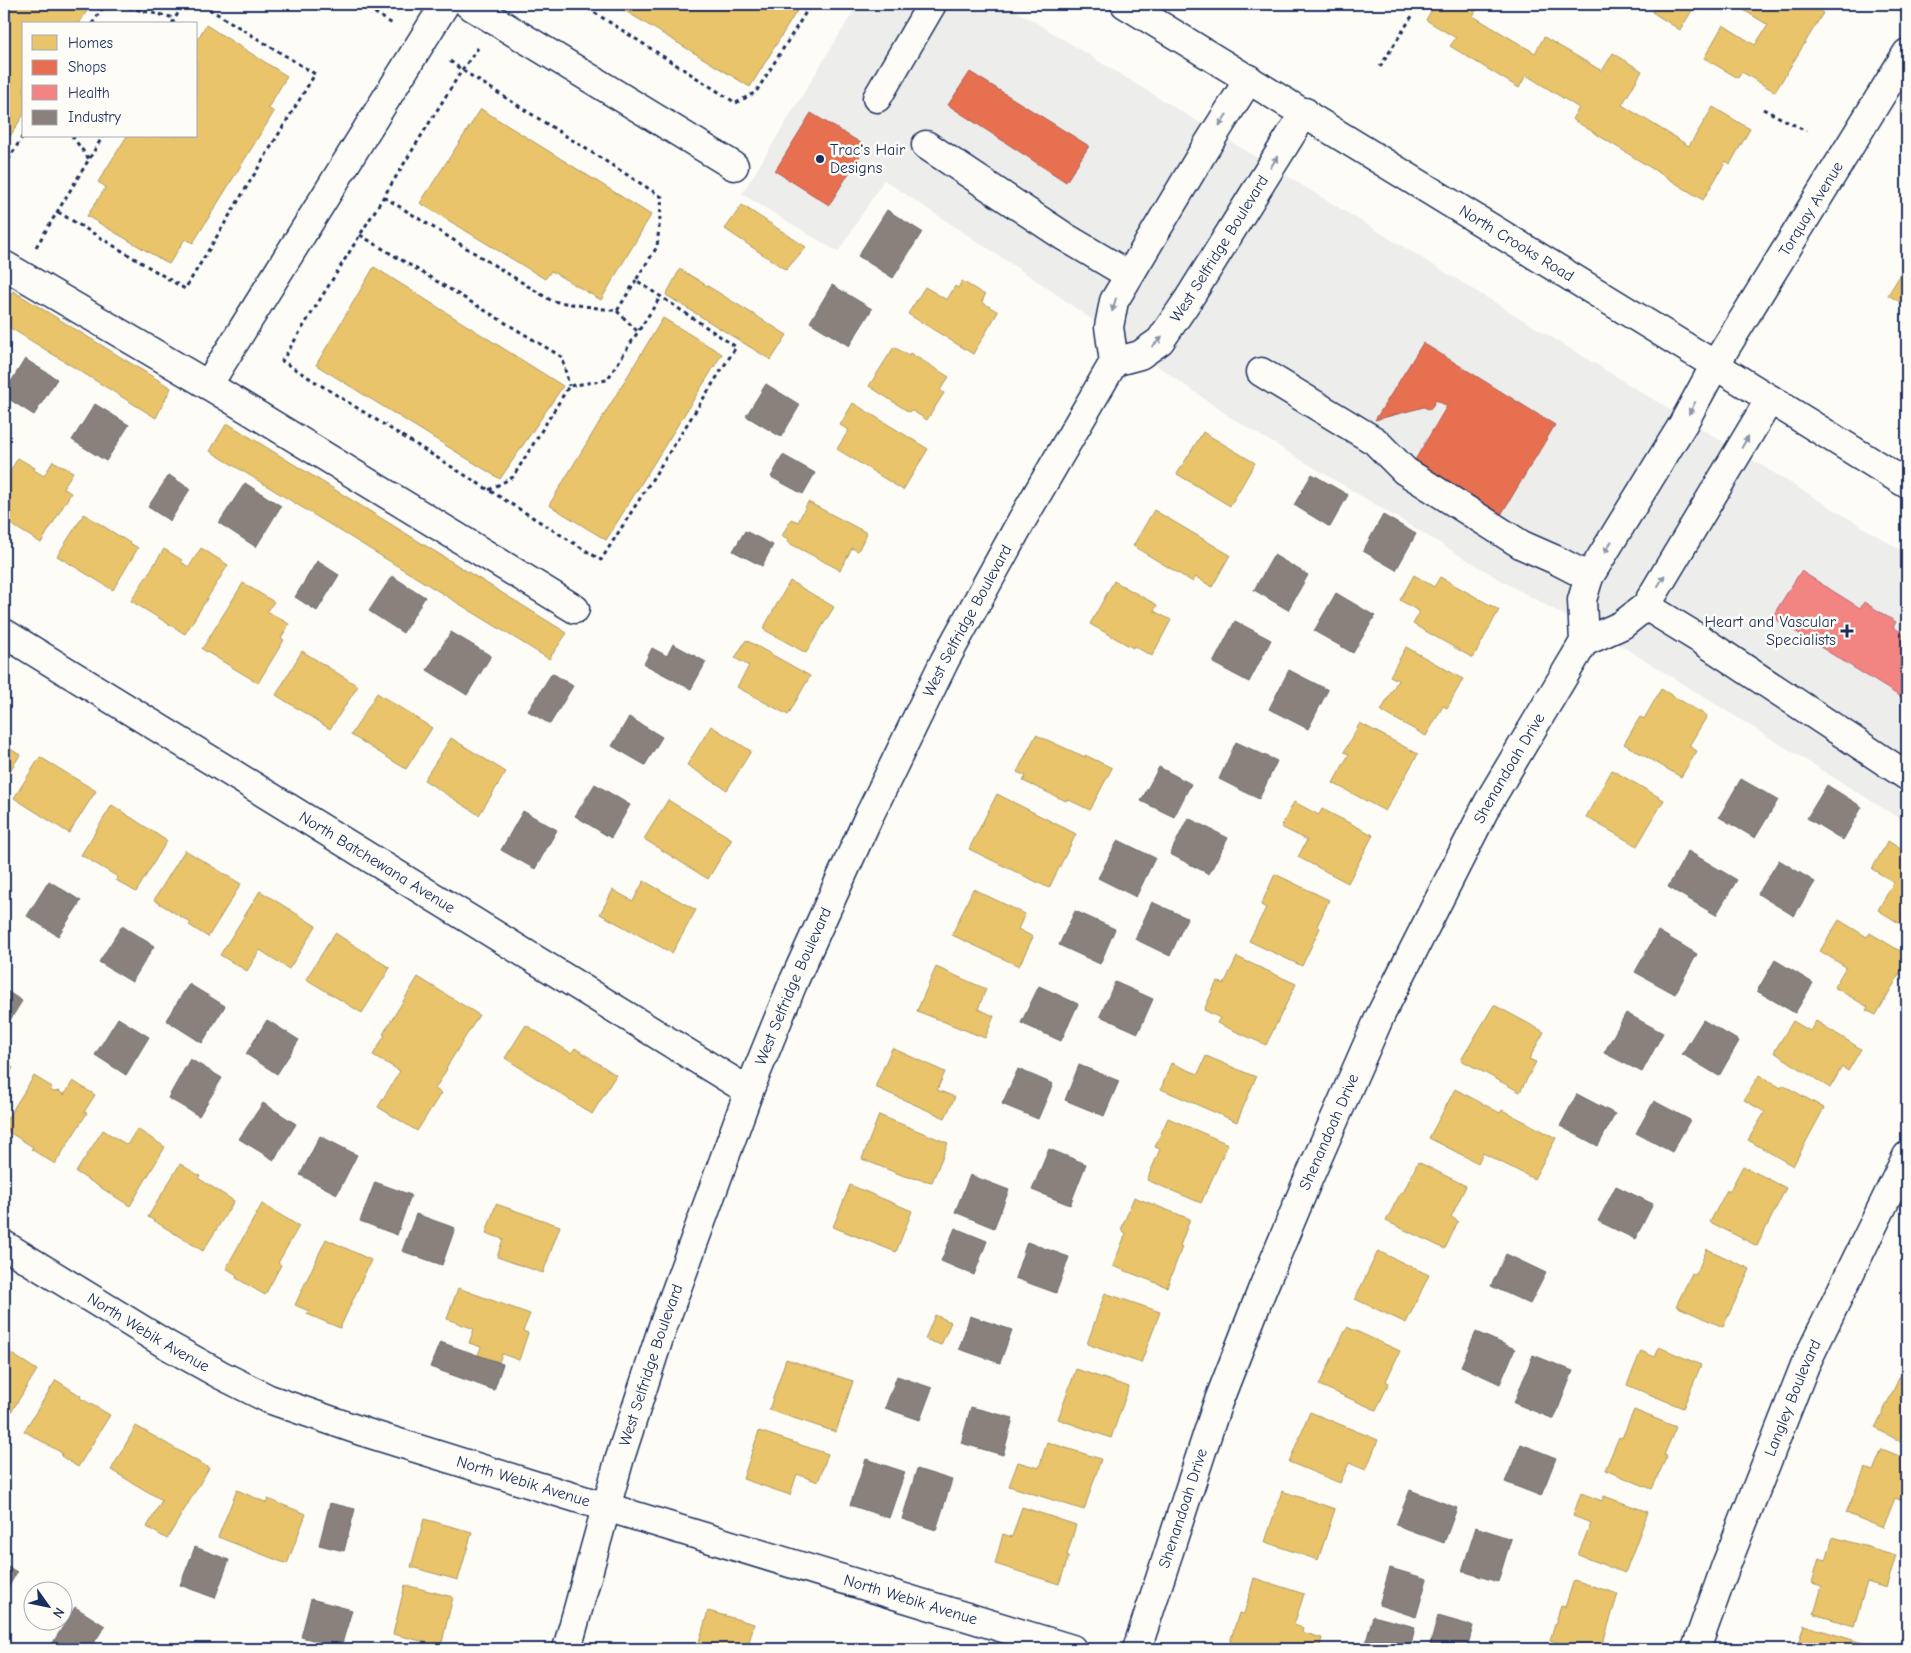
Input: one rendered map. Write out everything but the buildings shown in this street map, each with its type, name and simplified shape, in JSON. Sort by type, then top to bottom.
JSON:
[{"type":"street","points":[[208,385],[445,4]]},
{"type":"street","points":[[468,4],[734,166]]},
{"type":"street","points":[[876,98],[932,4]]},
{"type":"street","name":"North Crooks Road","points":[[1125,4],[1770,398],[1907,484]]},
{"type":"street","name":"Torquay Avenue","points":[[1715,365],[1907,53]]},
{"type":"street","points":[[1114,362],[1109,327],[1114,301],[1249,79]]},
{"type":"street","name":"West Selfridge Boulevard","points":[[567,1649],[606,1507],[662,1329],[750,1091],[801,965],[869,816],[945,660],[1022,520],[1114,362],[1140,355],[1160,341],[1188,300],[1304,112]]},
{"type":"street","points":[[926,145],[1065,237],[1129,275]]},
{"type":"street","points":[[12,270],[208,385],[575,609]]},
{"type":"street","points":[[1715,365],[1683,424],[1589,577],[1582,600],[1584,642],[1622,625],[1646,606],[1770,398]]},
{"type":"street","points":[[1261,372],[1375,441],[1405,471],[1522,545],[1589,577]]},
{"type":"street","points":[[1646,606],[1703,641],[1907,776]]},
{"type":"street","name":"North Batchewana Avenue","points":[[4,633],[750,1091]]},
{"type":"street","name":"Shenandoah Drive","points":[[1136,1649],[1217,1405],[1265,1281],[1380,1016],[1488,803],[1584,642]]},
{"type":"street","name":"Langley Boulevard","points":[[1696,1649],[1724,1568],[1805,1366],[1903,1172]]},
{"type":"street","name":"North Webik Avenue","points":[[4,1245],[221,1375],[269,1399],[364,1432],[1072,1649]]},
{"type":"path","points":[[93,22],[105,4]]},
{"type":"path","points":[[112,4],[175,18]]},
{"type":"path","points":[[173,22],[183,4]]},
{"type":"path","points":[[58,212],[185,289],[315,74],[201,4]]},
{"type":"path","points":[[581,4],[736,103],[756,92],[812,4]]},
{"type":"path","points":[[1380,67],[1414,13]]},
{"type":"path","points":[[421,41],[462,70],[662,197],[657,247],[617,310]]},
{"type":"path","points":[[462,70],[282,361],[601,560],[736,347],[636,280]]},
{"type":"path","points":[[1763,109],[1806,131]]},
{"type":"path","points":[[4,167],[22,137]]},
{"type":"path","points":[[73,138],[89,159]]},
{"type":"path","points":[[12,270],[58,212],[102,138]]},
{"type":"path","points":[[384,197],[552,301],[617,310],[638,332]]},
{"type":"path","points":[[360,235],[562,358],[569,386],[513,477],[489,490]]},
{"type":"path","points":[[569,386],[607,380],[661,296]]},
{"type":"shaded area","points":[[858,4],[1005,4],[1907,554],[1907,823],[1625,648],[1509,585],[1230,417],[1043,285],[884,180],[838,252],[742,194]]},
{"type":"place","name":"Trac's Hair Designs","points":[[820,159]]},
{"type":"place","name":"Heart and Vascular Specialists","points":[[1847,631]]}]
